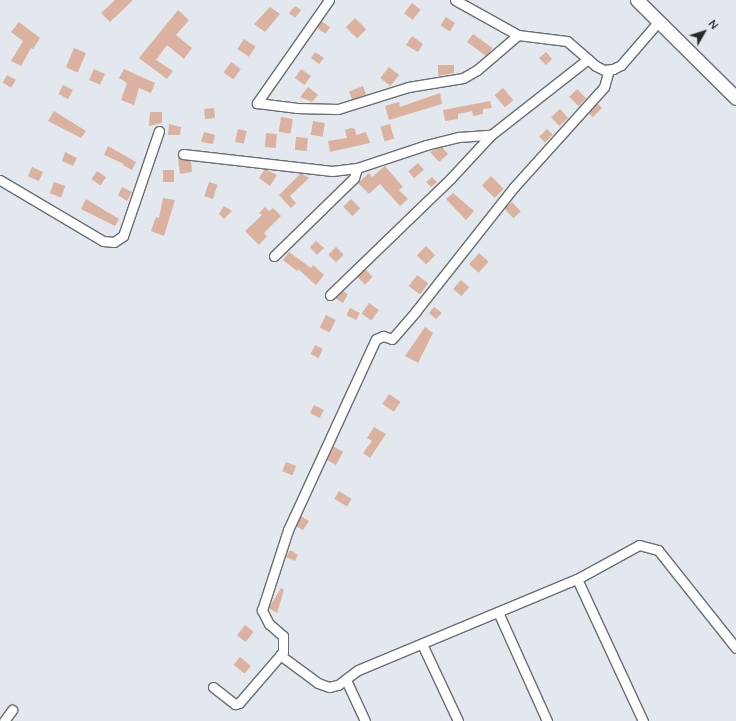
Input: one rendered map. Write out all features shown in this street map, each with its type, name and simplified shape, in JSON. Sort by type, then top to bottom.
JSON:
[{"type":"street","points":[[329,0],[257,103],[296,108],[338,109],[408,87],[463,78],[477,70],[518,35]]},
{"type":"street","points":[[455,0],[518,35],[567,41],[600,69],[609,70],[621,65],[658,21]]},
{"type":"street","points":[[637,0],[736,98]]},
{"type":"street","points":[[330,295],[491,135],[588,59]]},
{"type":"street","points":[[213,687],[235,704],[238,703],[280,655],[285,644],[283,636],[269,624],[262,610],[288,530],[376,339],[383,336],[392,339],[514,187],[604,87],[609,70]]},
{"type":"street","points":[[0,180],[104,241],[114,242],[123,236],[159,131]]},
{"type":"street","points":[[183,154],[319,170],[357,168],[426,145],[459,137],[491,135]]},
{"type":"street","points":[[274,256],[354,178],[357,168]]},
{"type":"street","points":[[280,655],[322,685],[334,686],[346,680],[358,670],[577,579],[640,545],[654,547],[667,560],[736,648]]},
{"type":"street","points":[[577,579],[643,721]]},
{"type":"street","points":[[498,612],[547,721]]},
{"type":"street","points":[[422,644],[458,721]]},
{"type":"street","points":[[346,680],[365,721]]},
{"type":"building","points":[[115,0],[133,0],[110,22],[101,13]]},
{"type":"building","points":[[412,3],[421,10],[413,20],[404,13]]},
{"type":"building","points":[[295,6],[301,10],[295,18],[289,13]]},
{"type":"building","points":[[270,7],[280,14],[265,32],[254,24]]},
{"type":"building","points":[[178,10],[189,20],[176,35],[192,48],[184,59],[167,45],[156,60],[173,71],[167,79],[139,58]]},
{"type":"building","points":[[446,17],[455,23],[450,31],[440,25]]},
{"type":"building","points":[[355,18],[366,29],[357,39],[346,27]]},
{"type":"building","points":[[321,21],[330,27],[326,34],[317,28]]},
{"type":"building","points":[[19,22],[40,38],[33,49],[31,48],[21,66],[11,61],[23,41],[11,32]]},
{"type":"building","points":[[473,34],[492,48],[487,56],[467,42]]},
{"type":"building","points":[[412,36],[423,44],[418,52],[406,45]]},
{"type":"building","points":[[244,39],[256,47],[249,57],[237,49]]},
{"type":"building","points":[[74,48],[86,53],[78,72],[66,67]]},
{"type":"building","points":[[315,52],[324,58],[319,64],[311,58]]},
{"type":"building","points":[[546,52],[552,59],[546,65],[539,58]]},
{"type":"building","points":[[231,62],[241,69],[233,80],[224,73]]},
{"type":"building","points":[[438,65],[454,65],[454,73],[438,76]]},
{"type":"building","points":[[389,67],[399,75],[390,86],[380,78]]},
{"type":"building","points":[[94,69],[105,74],[100,85],[89,80]]},
{"type":"building","points":[[124,69],[155,83],[151,93],[139,88],[134,105],[121,100],[127,83],[119,78]]},
{"type":"building","points":[[301,69],[311,76],[305,85],[295,78]]},
{"type":"building","points":[[7,75],[16,80],[11,88],[3,83]]},
{"type":"building","points":[[63,85],[73,90],[68,99],[58,94]]},
{"type":"building","points":[[363,86],[366,94],[352,100],[349,91]]},
{"type":"building","points":[[308,87],[318,95],[312,102],[300,97]]},
{"type":"building","points":[[503,88],[513,100],[505,107],[495,95]]},
{"type":"building","points":[[577,89],[586,98],[578,106],[569,97]]},
{"type":"building","points":[[440,93],[442,104],[389,120],[385,106],[399,102],[400,107]]},
{"type":"building","points":[[490,101],[492,108],[483,109],[483,114],[473,116],[472,111],[458,114],[458,119],[445,121],[443,110]]},
{"type":"building","points":[[597,103],[602,108],[593,117],[588,112]]},
{"type":"building","points":[[214,108],[215,118],[205,119],[204,109]]},
{"type":"building","points":[[560,109],[568,118],[559,126],[551,117]]},
{"type":"building","points":[[54,111],[86,131],[81,138],[48,121]]},
{"type":"building","points":[[150,112],[162,112],[162,123],[149,126]]},
{"type":"building","points":[[281,117],[293,119],[291,134],[279,132]]},
{"type":"building","points":[[313,121],[325,123],[323,137],[311,135]]},
{"type":"building","points":[[169,124],[181,127],[180,135],[168,135]]},
{"type":"building","points":[[390,124],[394,138],[385,141],[380,127]]},
{"type":"building","points":[[351,128],[355,129],[356,135],[366,132],[370,143],[330,152],[328,141],[347,138],[345,130]]},
{"type":"building","points":[[238,129],[247,131],[244,144],[235,142]]},
{"type":"building","points":[[547,129],[553,135],[545,142],[539,137]]},
{"type":"building","points":[[204,132],[215,135],[213,144],[201,142]]},
{"type":"building","points":[[266,133],[277,134],[276,148],[265,147]]},
{"type":"building","points":[[296,137],[308,138],[307,151],[295,150]]},
{"type":"building","points":[[108,146],[136,162],[132,170],[123,165],[124,164],[104,155]]},
{"type":"building","points":[[442,147],[448,154],[439,162],[430,152]]},
{"type":"building","points":[[65,152],[77,158],[73,166],[62,161]]},
{"type":"building","points":[[178,158],[191,161],[192,172],[180,174]]},
{"type":"building","points":[[418,163],[424,170],[414,178],[408,172]]},
{"type":"building","points":[[385,166],[403,187],[399,190],[408,199],[400,206],[380,184],[369,194],[358,183],[369,173],[372,177]]},
{"type":"building","points":[[32,167],[43,172],[39,181],[28,176]]},
{"type":"building","points":[[265,169],[277,175],[270,186],[259,178]]},
{"type":"building","points":[[163,170],[174,170],[174,182],[163,182]]},
{"type":"building","points":[[97,171],[106,177],[101,185],[91,179]]},
{"type":"building","points":[[301,173],[309,178],[290,196],[296,203],[291,208],[279,195]]},
{"type":"building","points":[[491,176],[504,189],[495,198],[482,185]]},
{"type":"building","points":[[432,177],[437,182],[431,187],[426,182]]},
{"type":"building","points":[[54,182],[65,186],[61,197],[50,193]]},
{"type":"building","points":[[209,182],[218,185],[213,199],[204,196]]},
{"type":"building","points":[[122,187],[132,192],[127,201],[118,195]]},
{"type":"building","points":[[453,193],[474,211],[466,220],[446,199]]},
{"type":"building","points":[[163,198],[175,200],[164,236],[151,231],[156,217],[159,218]]},
{"type":"building","points":[[86,199],[119,219],[115,226],[81,209]]},
{"type":"building","points":[[351,199],[360,208],[352,216],[343,207]]},
{"type":"building","points":[[512,202],[521,212],[513,218],[505,209]]},
{"type":"building","points":[[224,206],[232,211],[224,219],[219,214]]},
{"type":"building","points":[[265,207],[269,211],[273,208],[281,216],[264,233],[267,236],[259,245],[245,231],[262,215],[259,213]]},
{"type":"building","points":[[316,241],[324,248],[317,255],[310,247]]},
{"type":"building","points":[[426,246],[435,255],[426,264],[417,255]]},
{"type":"building","points":[[336,247],[344,255],[336,263],[328,255]]},
{"type":"building","points":[[289,252],[311,268],[313,265],[324,275],[316,285],[298,269],[297,271],[283,260]]},
{"type":"building","points":[[479,253],[489,262],[479,273],[469,264]]},
{"type":"building","points":[[365,269],[373,277],[365,285],[357,277]]},
{"type":"building","points":[[417,275],[428,283],[420,295],[409,286]]},
{"type":"building","points":[[461,280],[469,287],[461,296],[453,289]]},
{"type":"building","points":[[343,291],[348,294],[343,303],[335,298]]},
{"type":"building","points":[[369,303],[379,310],[371,321],[362,314]]},
{"type":"building","points":[[434,307],[442,313],[436,319],[429,313]]},
{"type":"building","points":[[350,308],[360,313],[356,320],[346,315]]},
{"type":"building","points":[[326,315],[336,320],[329,332],[320,327]]},
{"type":"building","points":[[425,327],[433,333],[418,363],[405,356]]},
{"type":"building","points":[[315,345],[323,349],[318,358],[310,354]]},
{"type":"building","points":[[389,394],[401,402],[394,412],[382,404]]},
{"type":"building","points":[[314,405],[324,410],[320,418],[310,413]]},
{"type":"building","points":[[374,427],[386,434],[370,458],[363,453],[372,441],[367,438]]},
{"type":"building","points":[[333,446],[343,452],[336,465],[327,460]]},
{"type":"building","points":[[286,462],[296,466],[292,475],[282,471]]},
{"type":"building","points":[[339,491],[352,499],[347,507],[334,499]]},
{"type":"building","points":[[301,516],[309,521],[303,530],[296,526]]},
{"type":"building","points":[[290,550],[298,555],[295,561],[286,557]]},
{"type":"building","points":[[281,588],[284,590],[277,613],[269,608]]},
{"type":"building","points":[[245,625],[254,632],[246,642],[237,635]]},
{"type":"building","points":[[240,657],[251,666],[245,674],[234,665]]}]
